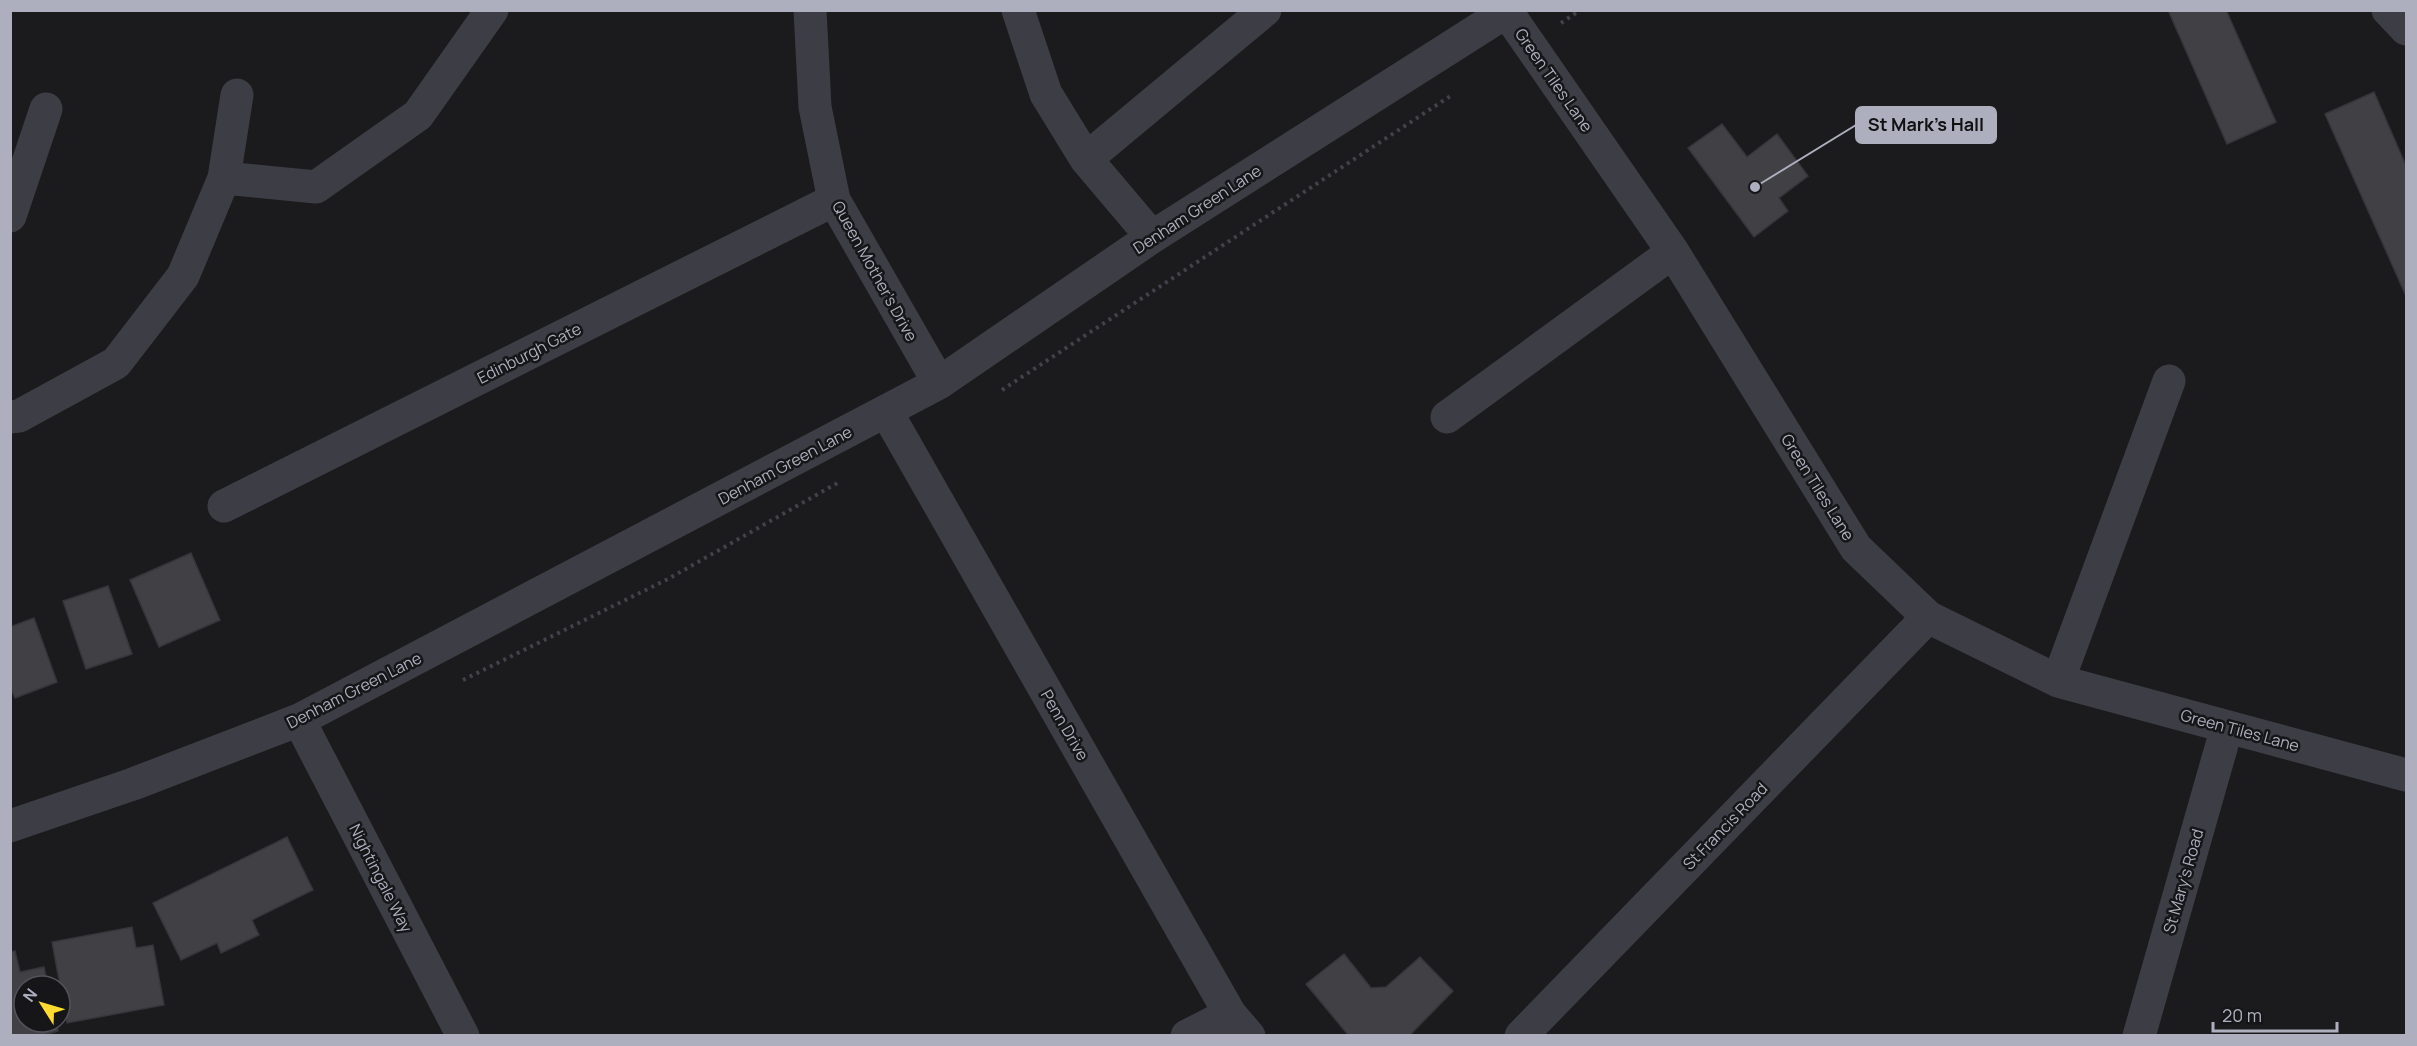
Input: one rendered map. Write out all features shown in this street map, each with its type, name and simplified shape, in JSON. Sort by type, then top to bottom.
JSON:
[{"type":"street","points":[[224,178],[316,187],[418,115],[492,10]]},
{"type":"street","name":"Queen Mother's Drive","points":[[810,10],[815,107],[834,200],[939,383]]},
{"type":"street","points":[[1018,10],[1046,94],[1086,159],[1152,237]]},
{"type":"street","points":[[1086,159],[1265,10]]},
{"type":"street","points":[[2388,10],[2406,29]]},
{"type":"street","name":"Denham Green Lane","points":[[10,826],[133,784],[299,720],[939,383],[1152,237],[1508,11]]},
{"type":"street","name":"Green Tiles Lane","points":[[1508,11],[1673,252],[1856,548],[1928,617],[2058,681],[2406,775]]},
{"type":"street","points":[[10,417],[19,416],[116,363],[183,276],[224,178],[237,95]]},
{"type":"street","points":[[10,216],[45,109]]},
{"type":"street","name":"Edinburgh Gate","points":[[224,506],[834,200]]},
{"type":"street","points":[[1447,417],[1673,252]]},
{"type":"street","points":[[2058,681],[2169,381]]},
{"type":"street","name":"Penn Drive","points":[[886,411],[1239,1025]]},
{"type":"street","name":"St Francis Road","points":[[1521,1035],[1928,617]]},
{"type":"street","name":"Nightingale Way","points":[[299,720],[463,1035]]},
{"type":"street","name":"St Mary's Road","points":[[2139,1035],[2227,727]]},
{"type":"street","points":[[1187,1035],[1239,1025]]},
{"type":"building","points":[[2168,10],[2226,10],[2276,122],[2227,144]]},
{"type":"building","points":[[2374,92],[2406,166],[2406,296],[2325,114]]},
{"type":"building","points":[[1722,124],[1747,157],[1777,134],[1808,176],[1779,198],[1788,211],[1754,237],[1688,148]]},
{"type":"building","points":[[191,553],[220,620],[159,647],[130,580]]},
{"type":"building","points":[[108,586],[132,654],[86,669],[63,601]]},
{"type":"building","points":[[34,618],[57,682],[15,698],[10,687],[10,627]]},
{"type":"building","points":[[287,837],[313,890],[252,920],[259,935],[221,953],[217,943],[181,960],[153,903]]},
{"type":"building","points":[[132,927],[136,948],[153,945],[164,1005],[72,1022],[72,974],[58,974],[52,942]]},
{"type":"building","points":[[15,951],[20,972],[44,967],[45,974],[12,974],[12,1034],[47,1034],[10,1036],[10,952]]},
{"type":"building","points":[[1344,954],[1371,988],[1386,987],[1420,957],[1453,991],[1409,1036],[1349,1036],[1306,984]]},
{"type":"place","name":"St Mark's Hall","points":[[1755,187]]}]
